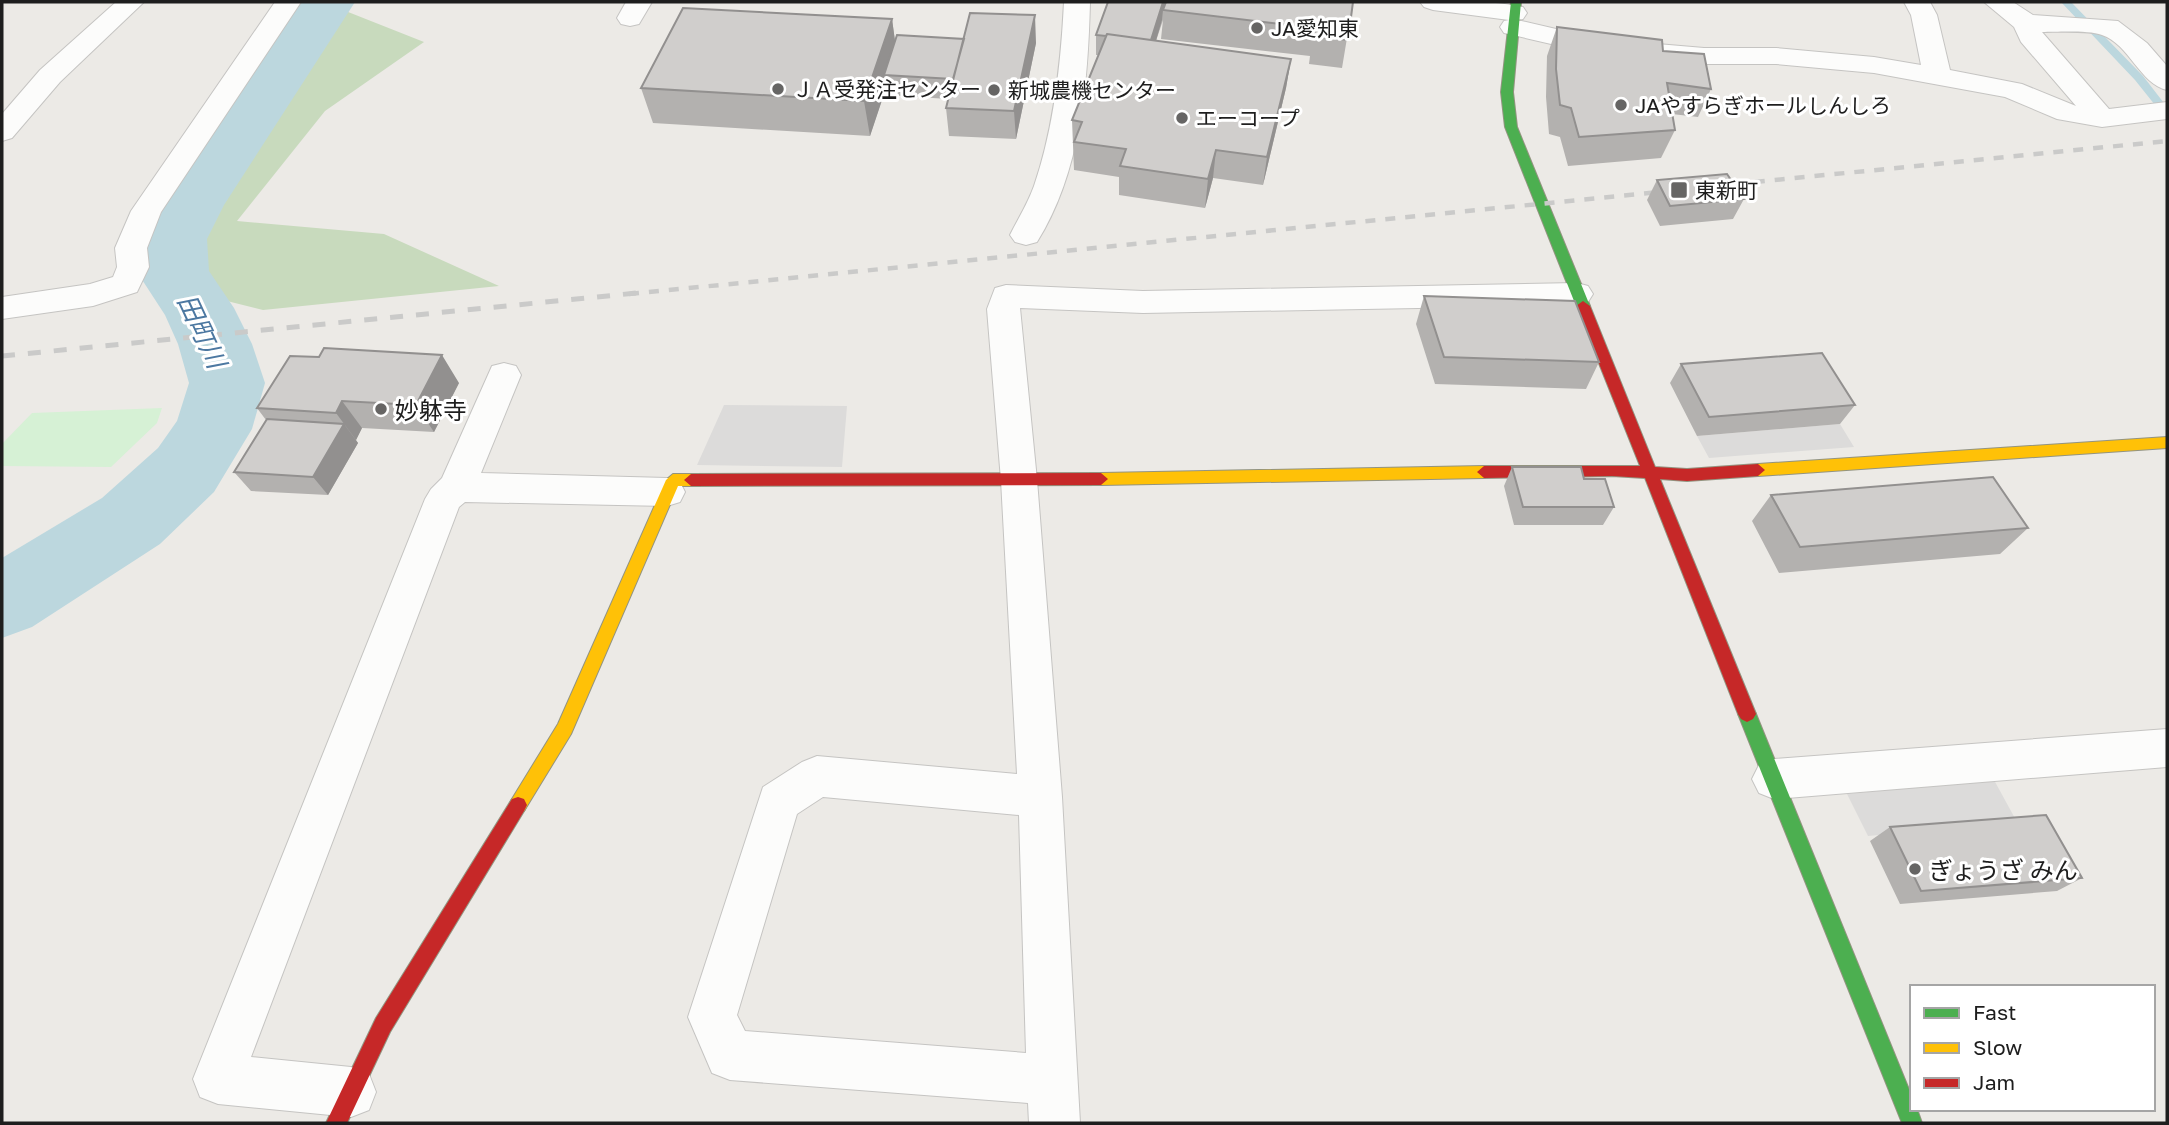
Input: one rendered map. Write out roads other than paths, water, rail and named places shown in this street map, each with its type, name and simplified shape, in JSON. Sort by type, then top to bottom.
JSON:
[{"type":"street","points":[[2,132],[50,76],[131,2]]},
{"type":"street","points":[[2,308],[93,295],[125,284],[133,267],[131,248],[146,211],[288,2]]},
{"type":"street","points":[[1026,234],[1050,182],[1060,140],[1077,28],[1077,2]]},
{"type":"street","points":[[1433,2],[1514,14],[1599,47],[1704,56],[1776,56],[1874,65],[2012,90],[2067,113],[2102,118],[2167,111]]},
{"type":"street","points":[[1917,2],[1924,15],[1937,75]]},
{"type":"street","points":[[1997,2],[2026,23],[2109,27],[2137,50],[2167,82]]},
{"type":"street","points":[[1514,14],[1507,92],[1511,127],[1912,1123]]},
{"type":"street","points":[[2026,23],[2030,36],[2102,118]]},
{"type":"street","points":[[1040,797],[817,776],[779,801],[712,1017],[730,1055],[1053,1102],[1040,797],[1019,480],[1003,309],[1006,296],[1170,302],[1577,294]]},
{"type":"street","points":[[505,375],[457,487],[444,499],[218,1079],[344,1108],[383,1025],[565,729],[673,480],[1019,480],[1612,470],[1687,475],[2167,442]]},
{"type":"street","points":[[457,487],[667,492]]},
{"type":"street","points":[[1774,779],[2167,748]]},
{"type":"waterway","name":"田町川","points":[[2,602],[131,521],[186,470],[213,429],[227,383],[215,344],[198,308],[174,275],[173,239],[191,204],[327,2]]},
{"type":"waterway","points":[[2066,2],[2139,78],[2167,113]]},
{"type":"railway","points":[[1715,186],[2167,141]]},
{"type":"railway","points":[[629,294],[1670,191]]},
{"type":"railway","points":[[2,356],[647,292]]},
{"type":"place","name":"JA愛知東","points":[[1257,28]]},
{"type":"place","name":"ＪＡ受発注センター","points":[[778,89]]},
{"type":"place","name":"新城農機センター","points":[[994,90]]},
{"type":"place","name":"JAやすらぎホールしんしろ","points":[[1621,105]]},
{"type":"place","name":"エーコープ","points":[[1182,118]]},
{"type":"place","name":"東新町","points":[[1679,190]]},
{"type":"place","name":"妙躰寺","points":[[381,409]]},
{"type":"place","name":"ぎょうざ みん","points":[[1915,869]]}]
